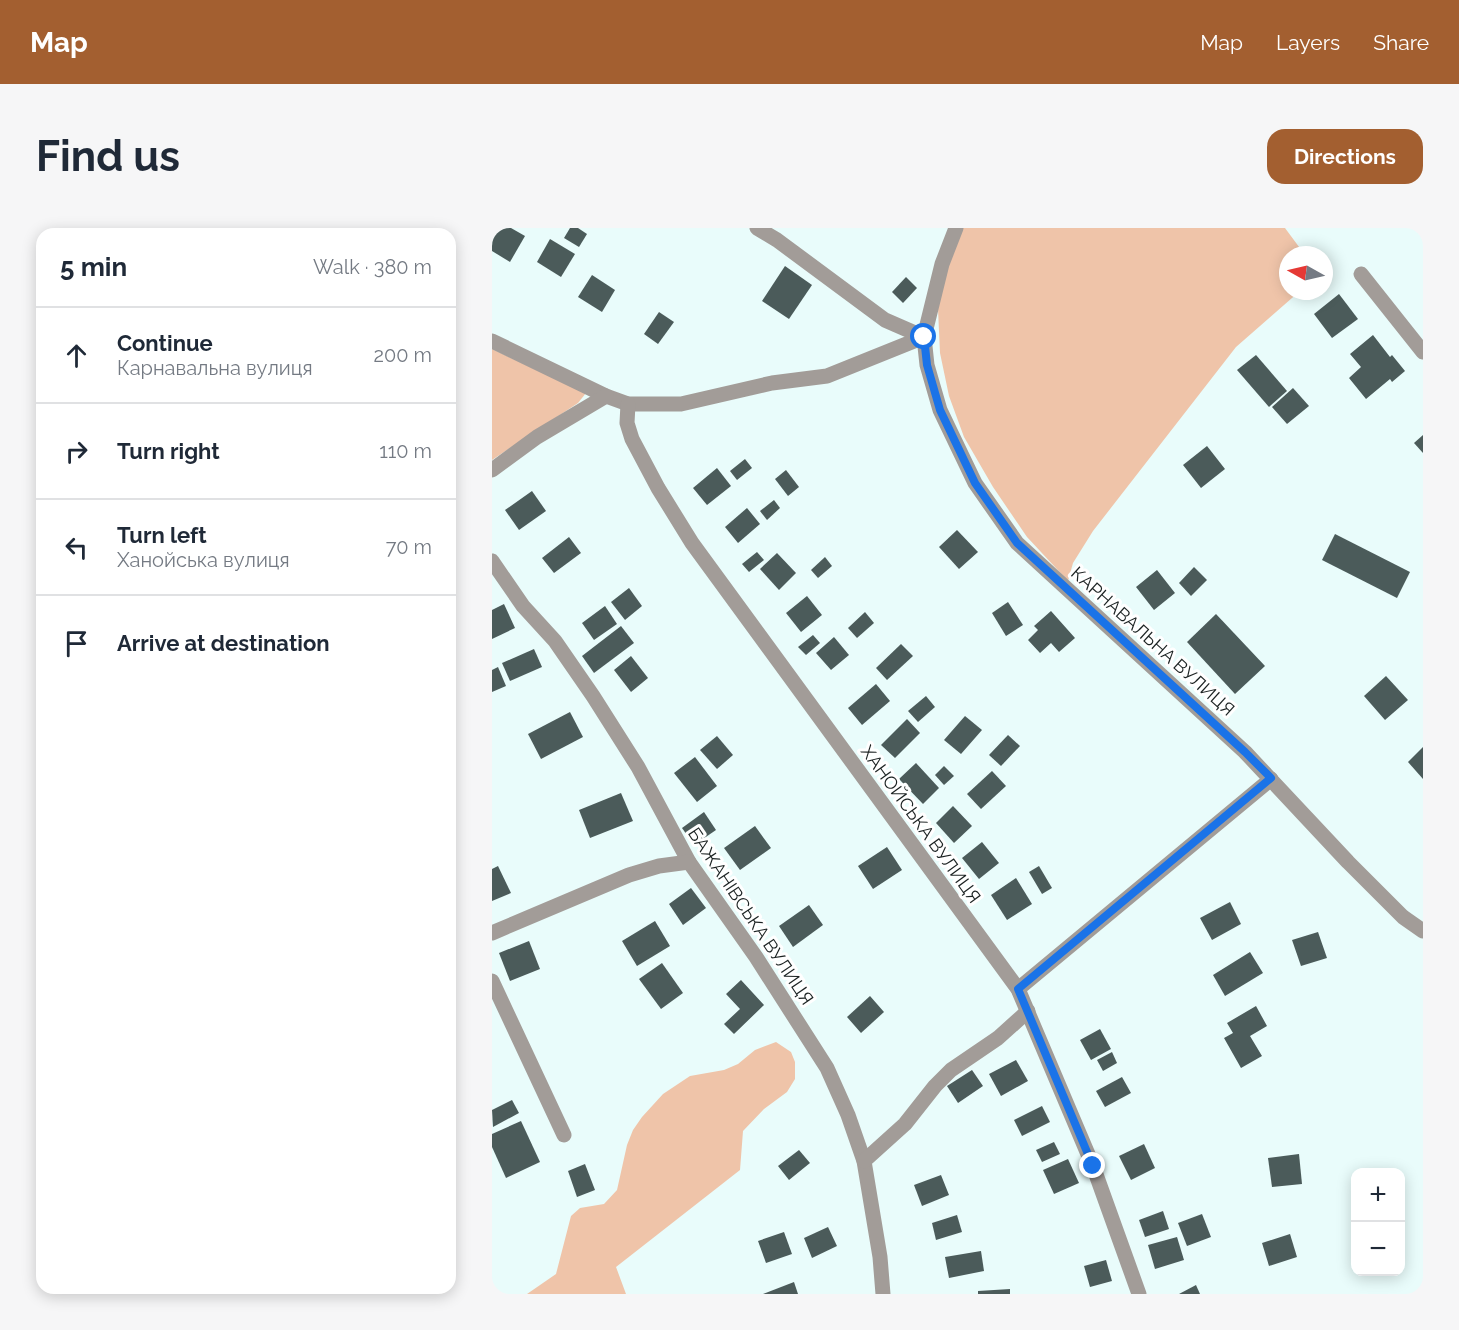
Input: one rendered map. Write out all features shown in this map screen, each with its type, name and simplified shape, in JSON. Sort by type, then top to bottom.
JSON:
[{"type":"street","points":[[757,228],[885,320],[924,337]]},
{"type":"street","points":[[924,337],[942,264],[956,228]]},
{"type":"street","points":[[1361,274],[1423,352]]},
{"type":"street","points":[[492,341],[606,396],[628,404],[681,404],[772,383],[827,376],[924,337]]},
{"type":"street","name":"КАРНАВАЛЬНА ВУЛИЦЯ","points":[[924,337],[927,365],[940,410],[975,483],[1017,543],[1245,752],[1348,862],[1403,917],[1423,931]]},
{"type":"street","points":[[492,470],[537,437],[606,396]]},
{"type":"street","name":"ХАНОЙСЬКА ВУЛИЦЯ","points":[[628,404],[627,423],[632,439],[658,488],[692,543],[1018,989],[1093,1166],[1139,1294]]},
{"type":"street","name":"БАЖАНІВСЬКА ВУЛИЦЯ","points":[[492,561],[523,606],[555,641],[593,696],[638,767],[689,862],[756,957],[827,1068],[848,1115],[864,1161],[880,1257],[883,1294]]},
{"type":"street","points":[[1018,989],[1271,778]]},
{"type":"street","points":[[492,933],[630,875],[659,866],[689,862]]},
{"type":"street","points":[[492,981],[564,1135]]},
{"type":"street","points":[[864,1161],[904,1124],[934,1086],[951,1070],[998,1038],[1028,1011]]},
{"type":"shaded area","points":[[962,228],[1285,228],[1298,246],[1279,246],[1279,300],[1290,300],[1236,347],[1093,531],[1073,563],[1068,581],[1027,537],[993,487],[964,437],[949,396],[940,353],[938,309],[947,266]]},
{"type":"shaded area","points":[[492,349],[586,393],[578,403],[492,460]]},
{"type":"shaded area","points":[[776,1042],[791,1052],[795,1062],[795,1079],[787,1092],[764,1109],[743,1131],[740,1170],[616,1267],[626,1294],[527,1294],[556,1274],[571,1216],[580,1208],[604,1204],[617,1190],[627,1145],[633,1130],[663,1094],[690,1076],[724,1070],[738,1064],[755,1050]]},
{"type":"building","points":[[492,228],[511,228],[525,236],[510,262],[492,251]]},
{"type":"building","points":[[570,228],[578,228],[587,234],[579,247],[564,238]]},
{"type":"building","points":[[550,239],[575,254],[561,277],[537,262]]},
{"type":"building","points":[[785,266],[812,285],[789,319],[762,301]]},
{"type":"building","points":[[592,275],[615,290],[602,312],[578,297]]},
{"type":"building","points":[[906,277],[917,288],[903,303],[892,292]]},
{"type":"building","points":[[1339,294],[1358,319],[1332,338],[1314,314]]},
{"type":"building","points":[[659,312],[674,322],[658,344],[644,334]]},
{"type":"building","points":[[1373,335],[1390,357],[1392,355],[1405,371],[1392,382],[1390,379],[1366,399],[1349,378],[1361,367],[1350,354]]},
{"type":"building","points":[[1256,355],[1287,391],[1269,407],[1237,370]]},
{"type":"building","points":[[1293,388],[1309,406],[1287,424],[1272,407]]},
{"type":"building","points":[[1423,435],[1423,453],[1414,443]]},
{"type":"building","points":[[1207,446],[1225,469],[1201,488],[1183,465]]},
{"type":"building","points":[[745,459],[752,468],[737,480],[730,471]]},
{"type":"building","points":[[717,468],[731,486],[707,505],[693,488]]},
{"type":"building","points":[[786,470],[799,487],[788,496],[775,479]]},
{"type":"building","points":[[532,491],[546,511],[519,530],[505,510]]},
{"type":"building","points":[[774,500],[780,508],[767,520],[760,511]]},
{"type":"building","points":[[747,508],[760,524],[738,543],[725,527]]},
{"type":"building","points":[[957,530],[978,552],[959,569],[939,547]]},
{"type":"building","points":[[1335,534],[1410,572],[1397,598],[1322,560]]},
{"type":"building","points":[[569,537],[581,553],[554,573],[542,558]]},
{"type":"building","points":[[757,552],[764,560],[749,572],[742,564]]},
{"type":"building","points":[[777,553],[796,573],[779,590],[760,569]]},
{"type":"building","points":[[825,557],[832,566],[818,578],[811,570]]},
{"type":"building","points":[[1194,567],[1207,580],[1191,596],[1179,583]]},
{"type":"building","points":[[1157,570],[1175,593],[1154,610],[1136,587]]},
{"type":"building","points":[[629,588],[642,606],[625,620],[611,602]]},
{"type":"building","points":[[807,596],[822,615],[801,632],[786,613]]},
{"type":"building","points":[[1008,602],[1023,625],[1006,636],[992,613]]},
{"type":"building","points":[[504,604],[515,628],[492,639],[492,610]]},
{"type":"building","points":[[605,606],[617,624],[594,640],[582,623]]},
{"type":"building","points":[[1051,611],[1075,638],[1059,652],[1051,643],[1040,653],[1028,640],[1038,630],[1034,626]]},
{"type":"building","points":[[865,612],[874,623],[857,638],[848,628]]},
{"type":"building","points":[[1216,614],[1265,666],[1235,694],[1187,642]]},
{"type":"building","points":[[621,626],[634,643],[594,673],[582,656]]},
{"type":"building","points":[[813,635],[820,643],[806,655],[798,647]]},
{"type":"building","points":[[834,637],[849,655],[831,670],[816,653]]},
{"type":"building","points":[[901,644],[913,656],[887,680],[876,668]]},
{"type":"building","points":[[534,649],[542,667],[510,681],[502,663]]},
{"type":"building","points":[[631,656],[648,678],[631,692],[614,670]]},
{"type":"building","points":[[498,667],[506,686],[492,692],[492,670]]},
{"type":"building","points":[[1386,676],[1408,700],[1385,720],[1364,696]]},
{"type":"building","points":[[876,684],[890,701],[862,725],[848,708]]},
{"type":"building","points":[[926,696],[935,707],[918,722],[908,711]]},
{"type":"building","points":[[570,712],[583,737],[541,759],[528,734]]},
{"type":"building","points":[[965,716],[982,730],[961,754],[944,740]]},
{"type":"building","points":[[907,719],[920,733],[895,758],[881,745]]},
{"type":"building","points":[[1008,735],[1020,746],[1001,766],[989,755]]},
{"type":"building","points":[[717,736],[733,755],[717,769],[700,750]]},
{"type":"building","points":[[1423,747],[1423,779],[1408,762]]},
{"type":"building","points":[[695,757],[717,786],[697,802],[674,773]]},
{"type":"building","points":[[916,763],[939,788],[923,804],[899,779]]},
{"type":"building","points":[[944,766],[954,776],[944,785],[935,775]]},
{"type":"building","points":[[992,771],[1006,786],[981,809],[967,794]]},
{"type":"building","points":[[621,793],[633,821],[590,838],[579,810]]},
{"type":"building","points":[[953,806],[972,826],[954,843],[936,823]]},
{"type":"building","points":[[704,812],[716,830],[694,845],[682,828]]},
{"type":"building","points":[[755,826],[771,848],[740,870],[724,848]]},
{"type":"building","points":[[982,842],[999,863],[979,879],[962,858]]},
{"type":"building","points":[[887,847],[902,870],[873,889],[858,866]]},
{"type":"building","points":[[498,866],[511,893],[492,901],[492,869]]},
{"type":"building","points":[[1039,866],[1052,888],[1042,894],[1029,872]]},
{"type":"building","points":[[1016,878],[1032,904],[1007,920],[991,895]]},
{"type":"building","points":[[691,888],[706,908],[683,925],[669,904]]},
{"type":"building","points":[[1230,902],[1241,924],[1212,940],[1200,918]]},
{"type":"building","points":[[809,905],[823,925],[793,947],[779,926]]},
{"type":"building","points":[[655,921],[670,946],[637,966],[622,941]]},
{"type":"building","points":[[1318,932],[1327,958],[1301,966],[1292,940]]},
{"type":"building","points":[[529,941],[540,969],[510,981],[499,953]]},
{"type":"building","points":[[1250,952],[1263,973],[1225,996],[1213,975]]},
{"type":"building","points":[[662,963],[683,993],[661,1009],[639,979]]},
{"type":"building","points":[[741,980],[764,1005],[734,1034],[724,1024],[740,1009],[726,994]]},
{"type":"building","points":[[870,996],[884,1012],[861,1033],[847,1017]]},
{"type":"building","points":[[1256,1006],[1267,1026],[1250,1036],[1262,1056],[1241,1068],[1224,1038],[1233,1033],[1227,1023]]},
{"type":"building","points":[[1100,1029],[1111,1049],[1091,1060],[1080,1040]]},
{"type":"building","points":[[1112,1052],[1117,1063],[1103,1071],[1097,1060]]},
{"type":"building","points":[[1016,1060],[1028,1081],[1001,1096],[989,1074]]},
{"type":"building","points":[[972,1070],[983,1086],[958,1103],[947,1086]]},
{"type":"building","points":[[1122,1077],[1131,1093],[1105,1107],[1096,1091]]},
{"type":"building","points":[[512,1100],[519,1113],[493,1127],[492,1110]]},
{"type":"building","points":[[1042,1106],[1050,1122],[1022,1136],[1014,1120]]},
{"type":"building","points":[[521,1121],[540,1162],[506,1178],[492,1147],[492,1134]]},
{"type":"building","points":[[1054,1142],[1060,1154],[1042,1162],[1036,1150]]},
{"type":"building","points":[[1144,1144],[1155,1168],[1131,1180],[1119,1156]]},
{"type":"building","points":[[799,1150],[810,1163],[789,1180],[778,1166]]},
{"type":"building","points":[[1299,1154],[1302,1184],[1272,1187],[1268,1158]]},
{"type":"building","points":[[1068,1159],[1079,1183],[1054,1194],[1043,1170]]},
{"type":"building","points":[[585,1164],[595,1190],[577,1197],[568,1171]]},
{"type":"building","points":[[941,1175],[949,1195],[922,1206],[914,1185]]},
{"type":"building","points":[[1163,1211],[1169,1229],[1145,1237],[1139,1220]]},
{"type":"building","points":[[1202,1214],[1211,1237],[1187,1246],[1178,1223]]},
{"type":"building","points":[[957,1215],[962,1232],[936,1240],[932,1223]]},
{"type":"building","points":[[828,1227],[837,1246],[812,1258],[804,1238]]},
{"type":"building","points":[[784,1232],[792,1254],[766,1263],[758,1241]]},
{"type":"building","points":[[1290,1234],[1297,1257],[1269,1266],[1262,1243]]},
{"type":"building","points":[[1177,1237],[1184,1260],[1155,1269],[1148,1245]]},
{"type":"building","points":[[981,1251],[984,1271],[949,1278],[945,1257]]},
{"type":"building","points":[[1106,1260],[1112,1281],[1090,1287],[1084,1266]]},
{"type":"building","points":[[794,1282],[798,1294],[763,1294]]},
{"type":"building","points":[[1196,1285],[1200,1294],[1179,1294]]},
{"type":"building","points":[[1010,1289],[1010,1294],[978,1294],[978,1291]]},
{"type":"route","points":[[924,337],[927,365],[940,410],[975,483],[1017,543],[1271,778],[1018,989],[1093,1166]]}]
